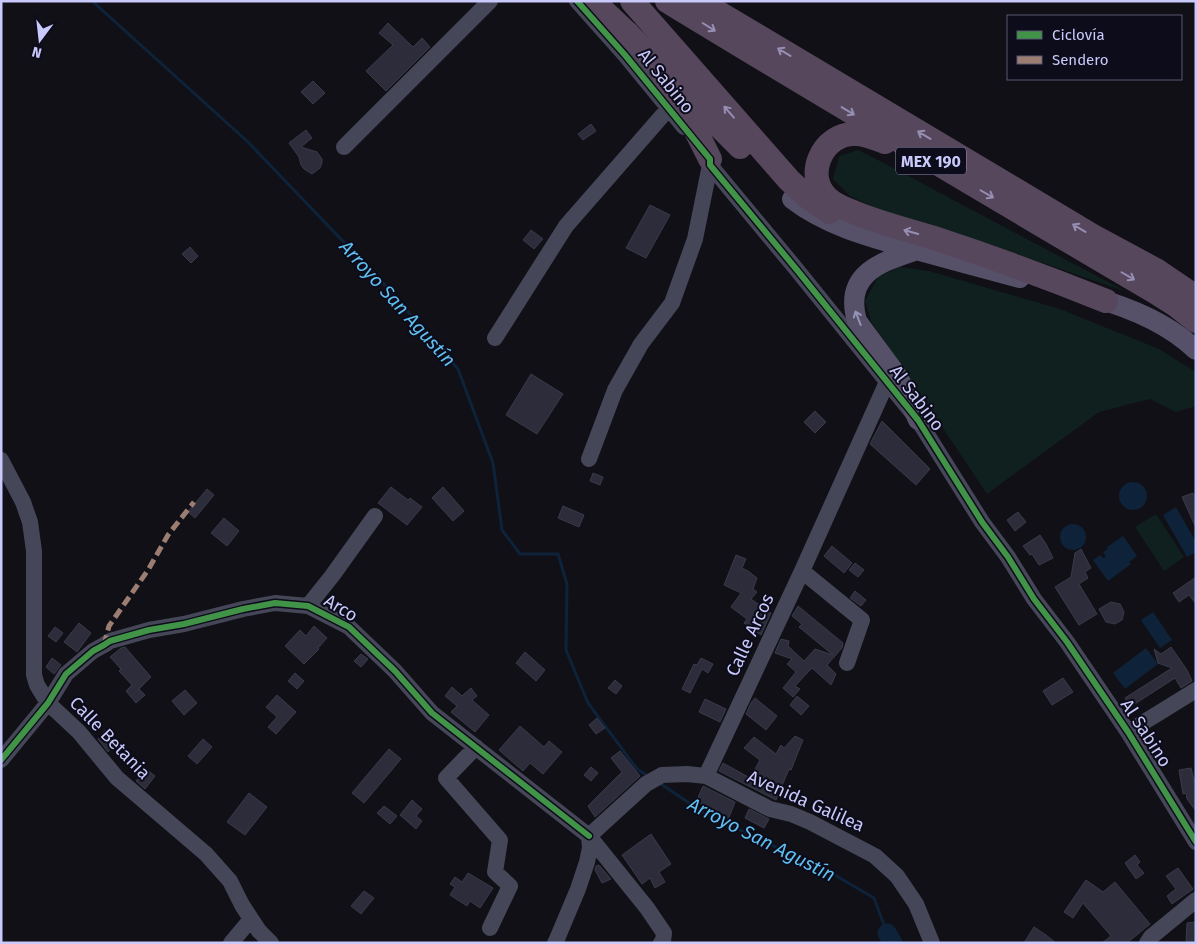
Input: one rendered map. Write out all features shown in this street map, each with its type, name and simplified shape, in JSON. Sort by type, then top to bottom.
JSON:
[{"type":"highway","points":[[593,1],[792,199]]},
{"type":"highway","points":[[630,1],[666,78],[693,125],[710,162]]},
{"type":"highway","points":[[630,1],[800,191],[825,209],[870,231],[886,242]]},
{"type":"highway","name":"MEX 190","points":[[667,1],[934,163],[1155,292],[1196,321]]},
{"type":"highway","name":"MEX 190","points":[[700,1],[1076,226],[1156,270],[1196,297]]},
{"type":"highway","points":[[934,163],[873,138],[855,134],[836,139],[828,146],[816,166],[816,178],[819,188],[830,200],[870,220],[933,238],[1026,269],[1106,301]]},
{"type":"main road","points":[[792,199],[828,222],[858,233],[1106,301],[1133,311],[1162,325],[1196,350]]},
{"type":"main road","points":[[917,250],[886,261],[869,271],[860,282],[854,301],[857,320],[896,374],[918,420]]},
{"type":"street","points":[[344,147],[490,1]]},
{"type":"street","name":"Al Sabino","points":[[577,1],[626,55],[918,420],[982,522],[1128,732],[1196,842]]},
{"type":"street","points":[[495,338],[566,226],[669,108]]},
{"type":"street","points":[[589,459],[615,390],[641,344],[672,303],[695,239],[710,162]]},
{"type":"street","name":"Calle Arcos","points":[[706,776],[802,571],[887,382]]},
{"type":"street","name":"Calle Betania","points":[[1,460],[23,502],[30,522],[34,551],[34,674],[37,685],[48,703],[79,732],[117,778],[206,854],[230,881],[251,919],[259,931],[271,943]]},
{"type":"street","points":[[308,606],[375,516]]},
{"type":"street","points":[[802,571],[862,620],[847,663]]},
{"type":"street","name":"Arco","points":[[1,760],[48,703],[66,674],[93,651],[110,641],[149,630],[275,603],[308,606],[349,627],[395,671],[432,713],[588,836],[653,916],[664,933],[662,943]]},
{"type":"street","points":[[1128,732],[1196,690]]},
{"type":"street","points":[[476,747],[446,778],[500,840],[495,872],[510,886],[490,928]]},
{"type":"street","points":[[554,943],[557,940],[578,889],[587,862],[590,848],[588,836],[646,784],[662,775],[686,774],[706,776]]},
{"type":"street","name":"Avenida Galilea","points":[[706,776],[770,810],[790,814],[810,822],[875,856],[897,876],[916,904],[932,943]]},
{"type":"street","points":[[1147,943],[1196,900]]},
{"type":"street","points":[[232,943],[251,919]]},
{"type":"shaded area","points":[[858,150],[1127,292],[953,232],[877,209],[850,196],[833,179],[839,156]]},
{"type":"shaded area","points":[[900,267],[929,271],[1060,309],[1159,349],[1196,372],[1196,404],[1193,407],[1176,412],[1150,399],[1099,412],[987,494],[871,321],[865,301],[878,277]]},
{"type":"shaded area","points":[[1156,514],[1184,557],[1164,571],[1135,527]]},
{"type":"water","points":[[1133,482],[1143,486],[1147,496],[1143,506],[1133,510],[1123,506],[1119,496],[1123,486]]},
{"type":"water","points":[[1176,507],[1196,542],[1196,552],[1187,557],[1163,515]]},
{"type":"water","points":[[1073,524],[1082,528],[1086,537],[1082,546],[1073,550],[1064,546],[1060,537],[1064,528]]},
{"type":"water","points":[[1123,536],[1137,556],[1129,562],[1131,564],[1108,581],[1093,560],[1100,555],[1103,558],[1106,556],[1103,552],[1108,549],[1107,547]]},
{"type":"water","points":[[1153,612],[1172,640],[1160,648],[1141,620]]},
{"type":"water","points":[[1146,648],[1158,664],[1125,689],[1113,673]]},
{"type":"building","points":[[388,23],[413,47],[422,38],[430,47],[386,91],[366,71],[393,45],[379,33]]},
{"type":"building","points":[[313,81],[325,93],[313,104],[301,92]]},
{"type":"building","points":[[591,124],[596,131],[583,140],[578,134]]},
{"type":"building","points":[[306,130],[312,138],[301,147],[317,152],[322,159],[320,168],[312,174],[301,165],[299,157],[289,143]]},
{"type":"building","points":[[650,205],[670,215],[646,258],[626,248]]},
{"type":"building","points":[[531,230],[543,239],[534,249],[523,240]]},
{"type":"building","points":[[190,247],[198,256],[191,263],[182,254]]},
{"type":"building","points":[[531,374],[563,394],[537,434],[506,415]]},
{"type":"building","points":[[815,411],[826,422],[815,433],[804,422]]},
{"type":"building","points":[[882,421],[930,469],[916,485],[870,444]]},
{"type":"building","points":[[593,473],[603,477],[600,485],[590,481]]},
{"type":"building","points":[[391,487],[408,500],[410,498],[422,507],[407,525],[378,503]]},
{"type":"building","points":[[443,487],[464,511],[453,521],[432,498]]},
{"type":"building","points":[[207,489],[214,495],[195,518],[188,512]]},
{"type":"building","points":[[1193,493],[1196,499],[1196,528],[1182,497]]},
{"type":"building","points":[[563,506],[584,515],[579,527],[558,518]]},
{"type":"building","points":[[1018,512],[1026,522],[1015,531],[1007,520]]},
{"type":"building","points":[[224,518],[239,531],[227,546],[211,533]]},
{"type":"building","points":[[1040,535],[1053,558],[1039,565],[1032,554],[1030,555],[1023,546]]},
{"type":"building","points":[[832,546],[852,563],[844,573],[824,556]]},
{"type":"building","points":[[1081,549],[1091,568],[1085,572],[1088,578],[1079,584],[1097,614],[1079,625],[1055,587],[1071,577],[1075,553]]},
{"type":"building","points":[[736,555],[746,559],[742,568],[757,578],[753,589],[757,592],[751,599],[771,613],[761,635],[744,623],[747,619],[731,607],[741,593],[724,585]]},
{"type":"building","points":[[855,563],[864,570],[858,577],[849,570]]},
{"type":"building","points":[[1196,577],[1196,604],[1189,595],[1179,602],[1173,593]]},
{"type":"building","points":[[855,591],[866,600],[861,606],[850,598]]},
{"type":"building","points":[[1111,602],[1120,604],[1124,612],[1122,620],[1115,624],[1106,622],[1099,609]]},
{"type":"building","points":[[798,606],[843,643],[842,648],[827,665],[836,674],[831,685],[812,668],[795,686],[800,689],[793,697],[783,688],[796,672],[787,664],[792,659],[775,653],[781,639],[789,641],[788,646],[804,661],[815,649],[833,655],[799,627],[802,624],[792,616]]},
{"type":"building","points":[[79,623],[91,633],[77,652],[64,642]]},
{"type":"building","points":[[314,626],[327,638],[304,664],[285,646],[300,630],[306,636]]},
{"type":"building","points":[[55,627],[63,633],[56,642],[48,636]]},
{"type":"building","points":[[125,647],[151,677],[139,689],[145,695],[136,703],[126,691],[132,685],[119,671],[121,669],[110,657]]},
{"type":"building","points":[[1171,647],[1187,670],[1192,681],[1181,688],[1175,678],[1130,707],[1125,698],[1172,668],[1158,663],[1154,649],[1161,654]]},
{"type":"building","points":[[525,652],[545,670],[536,681],[516,663]]},
{"type":"building","points":[[361,654],[368,659],[361,667],[354,661]]},
{"type":"building","points":[[52,658],[61,665],[54,674],[46,667]]},
{"type":"building","points":[[701,658],[713,664],[708,673],[702,669],[690,693],[682,689],[694,664],[697,665]]},
{"type":"building","points":[[295,673],[304,681],[297,689],[288,681]]},
{"type":"building","points":[[1063,678],[1073,692],[1052,705],[1043,691]]},
{"type":"building","points":[[615,680],[622,686],[616,694],[608,688]]},
{"type":"building","points":[[452,687],[462,696],[471,688],[477,696],[472,700],[489,715],[475,732],[451,712],[457,706],[445,696]]},
{"type":"building","points":[[185,690],[197,703],[184,715],[172,701]]},
{"type":"building","points":[[277,695],[296,712],[276,734],[268,727],[277,717],[266,707]]},
{"type":"building","points":[[797,696],[809,706],[801,715],[790,705]]},
{"type":"building","points":[[755,698],[777,716],[766,730],[746,714]]},
{"type":"building","points":[[705,699],[726,709],[720,722],[699,712]]},
{"type":"building","points":[[597,718],[605,728],[596,734],[589,725]]},
{"type":"building","points":[[520,726],[544,747],[549,741],[562,752],[543,774],[530,763],[523,771],[499,750]]},
{"type":"building","points":[[105,730],[117,740],[108,752],[98,739]]},
{"type":"building","points":[[795,736],[803,740],[776,800],[719,771],[723,763],[750,778],[760,760],[744,748],[754,737],[776,754],[781,745],[784,748]]},
{"type":"building","points":[[203,739],[212,747],[197,764],[188,756]]},
{"type":"building","points":[[389,749],[401,759],[364,803],[352,793]]},
{"type":"building","points":[[620,751],[640,776],[595,817],[588,806],[622,772],[611,758]]},
{"type":"building","points":[[591,767],[598,773],[591,781],[584,775]]},
{"type":"building","points":[[1191,768],[1194,780],[1196,780],[1196,811],[1187,799],[1186,793],[1183,794],[1179,770]]},
{"type":"building","points":[[146,769],[155,776],[145,789],[136,781]]},
{"type":"building","points":[[703,786],[735,802],[728,820],[717,815],[719,811],[696,802]]},
{"type":"building","points":[[249,793],[267,807],[245,835],[227,822]]},
{"type":"building","points":[[412,800],[422,809],[416,816],[422,821],[416,829],[400,815]]},
{"type":"building","points":[[384,806],[397,816],[390,824],[377,813]]},
{"type":"building","points":[[749,809],[769,819],[764,828],[745,818]]},
{"type":"building","points":[[651,834],[671,864],[659,872],[665,882],[655,888],[650,878],[642,884],[622,855]]},
{"type":"building","points":[[1135,855],[1140,862],[1137,865],[1144,873],[1136,879],[1125,863]]},
{"type":"building","points":[[599,865],[611,879],[602,883],[595,870],[596,866]]},
{"type":"building","points":[[1178,868],[1193,889],[1172,904],[1167,896],[1176,889],[1166,876]]},
{"type":"building","points":[[468,873],[493,888],[480,908],[470,901],[467,906],[450,895],[455,887],[450,884],[455,877],[462,882]]},
{"type":"building","points":[[1086,880],[1103,892],[1115,882],[1150,924],[1127,943],[1102,943],[1111,936],[1083,903],[1073,918],[1064,912]]},
{"type":"building","points":[[364,891],[374,898],[361,914],[351,906]]},
{"type":"building","points":[[1196,922],[1196,943],[1186,943],[1187,923]]},
{"type":"building","points":[[1034,927],[1046,935],[1056,943],[1024,943]]},
{"type":"waterway","name":"Arroyo San Agustín","points":[[92,1],[247,141],[383,283],[458,369],[493,463],[502,530],[520,554],[558,554],[567,584],[566,650],[588,703],[637,769],[648,776]]},
{"type":"waterway","name":"Arroyo San Agustín","points":[[658,782],[704,813],[833,874],[874,898],[887,933],[893,943]]},
{"type":"waterway","name":"Arroyo San Agustín","points":[[887,933],[893,943]]},
{"type":"marked path","points":[[104,645],[109,626],[148,570],[168,535],[194,502]]},
{"type":"cycle path","points":[[577,1],[625,55],[710,159],[710,165],[918,420],[982,522],[1128,732],[1196,842]]},
{"type":"cycle path","points":[[1,760],[48,703],[66,674],[93,651],[110,641],[149,630],[275,603],[308,606],[349,627],[395,671],[432,713],[589,836]]}]
